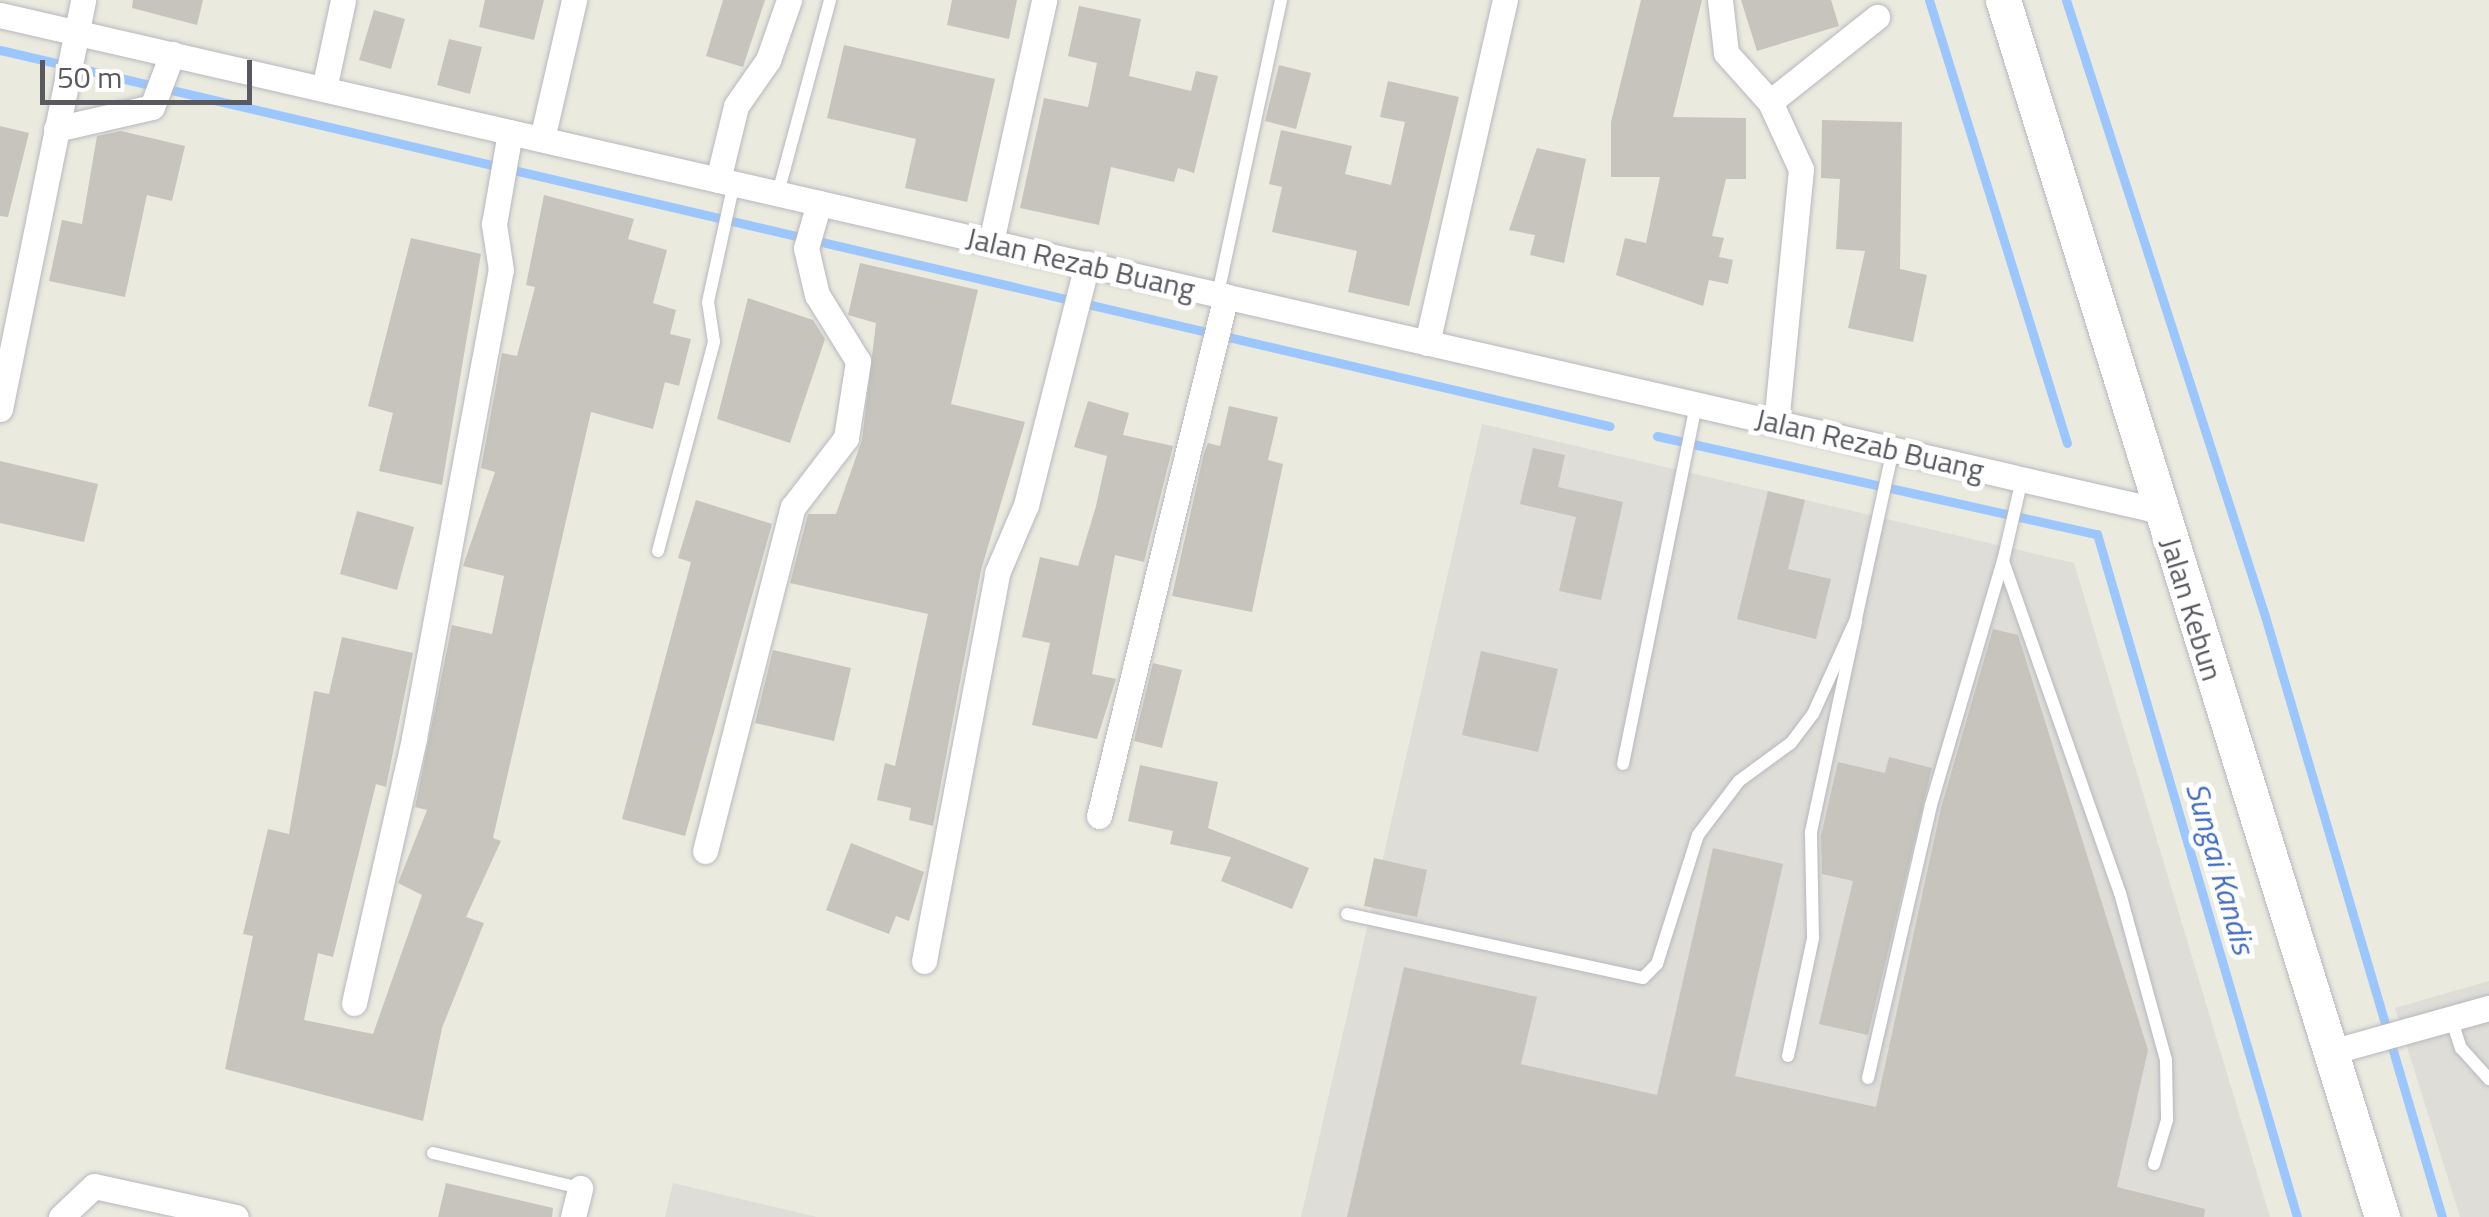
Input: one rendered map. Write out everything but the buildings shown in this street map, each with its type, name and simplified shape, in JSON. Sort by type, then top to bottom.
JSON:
[{"type":"main road","name":"Jalan Kebun","points":[[2002,0],[2382,1217]]},
{"type":"street","points":[[0,409],[84,0]]},
{"type":"street","points":[[324,89],[343,0]]},
{"type":"street","points":[[542,139],[574,0]]},
{"type":"street","points":[[727,188],[736,106],[768,60],[790,0]]},
{"type":"street","points":[[991,242],[1044,0]]},
{"type":"street","points":[[1427,343],[1505,0]]},
{"type":"street","points":[[1720,0],[1726,53],[1770,102],[1801,170],[1776,422]]},
{"type":"street","name":"Jalan Rezab Buang","points":[[0,15],[74,40],[168,63],[324,89],[509,140],[542,139],[727,188],[778,193],[816,210],[991,242],[1085,274],[1427,343],[2161,511]]},
{"type":"street","points":[[1770,102],[1876,17]]},
{"type":"street","points":[[56,129],[135,117],[158,100],[168,63]]},
{"type":"street","points":[[354,1003],[414,738],[501,270],[500,187],[509,140]]},
{"type":"street","points":[[705,850],[793,507],[830,470],[849,419],[858,361],[817,294],[806,248],[816,210]]},
{"type":"street","points":[[924,961],[997,573],[1026,505],[1085,274]]},
{"type":"street","points":[[1099,816],[1216,344],[1222,300]]},
{"type":"street","points":[[2331,1052],[2489,1008]]},
{"type":"street","points":[[61,1217],[94,1186],[236,1217]]},
{"type":"street","points":[[574,1217],[580,1188]]},
{"type":"lane","points":[[778,193],[830,0]]},
{"type":"lane","points":[[1222,300],[1281,0]]},
{"type":"lane","points":[[658,551],[714,342],[708,302],[727,188]]},
{"type":"lane","points":[[1623,764],[1696,404]]},
{"type":"lane","points":[[1788,1056],[1814,938],[1811,832],[1851,678],[1856,619],[1893,449]]},
{"type":"lane","points":[[1868,1078],[1931,805],[2003,561],[2022,479]]},
{"type":"lane","points":[[2003,561],[2120,893],[2166,1060],[2167,1120],[2154,1164]]},
{"type":"lane","points":[[1347,914],[1642,978],[1657,964],[1698,835],[1750,770],[1802,730],[1856,619]]},
{"type":"lane","points":[[2451,1018],[2461,1048],[2489,1078]]},
{"type":"lane","points":[[433,1153],[580,1188]]},
{"type":"shaded area","points":[[1482,424],[2074,563],[2270,1217],[1301,1217]]},
{"type":"shaded area","points":[[2489,981],[2489,1217],[2460,1217],[2395,1008]]},
{"type":"shaded area","points":[[673,1183],[817,1217],[665,1217]]},
{"type":"waterway","name":"Sungai Kandis","points":[[1929,0],[2067,443]]},
{"type":"waterway","points":[[2066,0],[2265,616],[2442,1217]]},
{"type":"waterway","points":[[0,50],[1610,426]]},
{"type":"waterway","name":"Sungai Kandis","points":[[1657,436],[2097,534],[2297,1217]]}]
